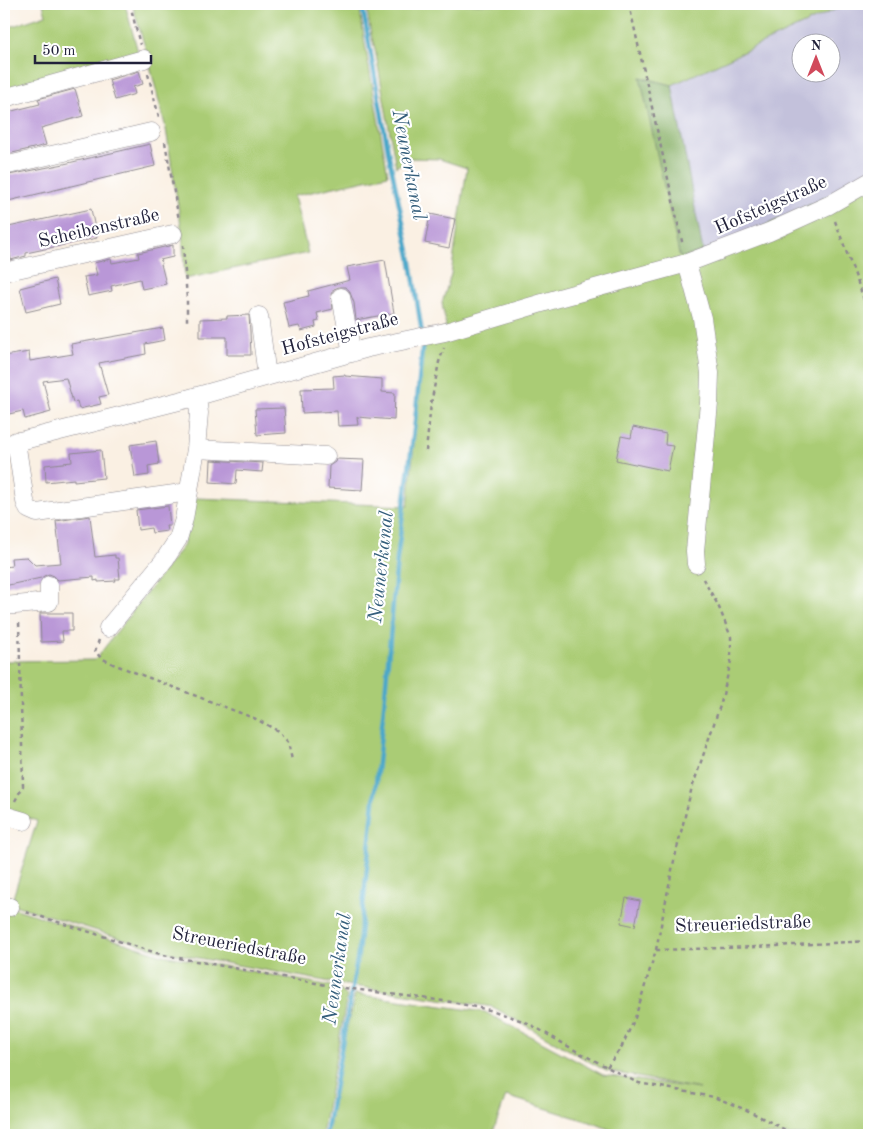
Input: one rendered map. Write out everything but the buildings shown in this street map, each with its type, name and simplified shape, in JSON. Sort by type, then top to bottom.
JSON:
[{"type":"street","points":[[4,98],[144,58]]},
{"type":"street","points":[[4,166],[158,130]]},
{"type":"street","name":"Hofsteigstraße","points":[[10,443],[197,396],[352,353],[441,332],[687,263],[769,232],[829,205],[869,182]]},
{"type":"street","name":"Scheibenstraße","points":[[4,272],[179,233]]},
{"type":"street","points":[[687,263],[702,318],[710,374],[709,404],[695,551],[696,564]]},
{"type":"street","points":[[341,297],[352,353]]},
{"type":"street","points":[[259,316],[267,376]]},
{"type":"street","points":[[108,628],[165,559],[178,539],[184,518],[196,449],[200,413],[197,396]]},
{"type":"street","points":[[10,443],[25,502],[28,509],[37,513],[189,492]]},
{"type":"street","points":[[196,449],[326,456]]},
{"type":"street","points":[[11,605],[49,602],[50,585]]},
{"type":"path","points":[[130,4],[144,58],[179,233],[187,299],[187,321]]},
{"type":"path","points":[[629,4],[687,263]]},
{"type":"path","points":[[829,205],[869,313]]},
{"type":"path","points":[[426,451],[430,404],[439,362],[444,349],[441,332]]},
{"type":"path","points":[[656,950],[673,865],[691,791],[721,703],[731,661],[731,637],[718,605],[696,564]]},
{"type":"path","points":[[11,605],[23,786],[13,815]]},
{"type":"path","points":[[108,628],[98,642],[95,651],[101,658],[256,719],[278,731],[288,742],[292,760]]},
{"type":"path","name":"Streueriedstraße","points":[[7,906],[163,955],[337,987],[452,1002],[494,1011],[528,1023],[578,1052],[640,1084],[714,1097],[750,1111],[795,1135]]},
{"type":"path","name":"Streueriedstraße","points":[[607,1067],[622,1046],[635,1018],[656,950],[869,941]]},
{"type":"shaded area","points":[[847,4],[869,4],[869,177],[724,245],[703,251],[672,85]]},
{"type":"green space","points":[[43,4],[125,4],[138,52],[4,93],[4,29],[46,15]]},
{"type":"green space","points":[[132,4],[359,4],[388,175],[294,196],[308,253],[185,279],[182,232],[166,129]]},
{"type":"green space","points":[[366,4],[847,4],[672,85],[641,77],[680,258],[724,245],[869,177],[869,1135],[623,1135],[596,1124],[506,1096],[492,1135],[328,1135],[343,1043],[355,994],[485,1012],[603,1075],[700,1089],[606,1071],[493,1007],[347,985],[165,952],[11,904],[37,821],[4,810],[4,661],[95,660],[183,546],[195,498],[408,506],[424,343],[446,326],[442,303],[451,274],[467,168],[439,159],[409,158],[396,167]]},
{"type":"green space","points":[[640,77],[672,85],[703,251],[680,258]]},
{"type":"green space","points":[[4,905],[163,955],[337,987],[347,996],[322,1135],[4,1135]]},
{"type":"waterway","name":"Neunerkanal","points":[[362,4],[389,156],[410,256],[422,333]]},
{"type":"waterway","name":"Neunerkanal","points":[[326,1135],[358,954],[384,706],[397,559],[415,422],[423,340]]}]
